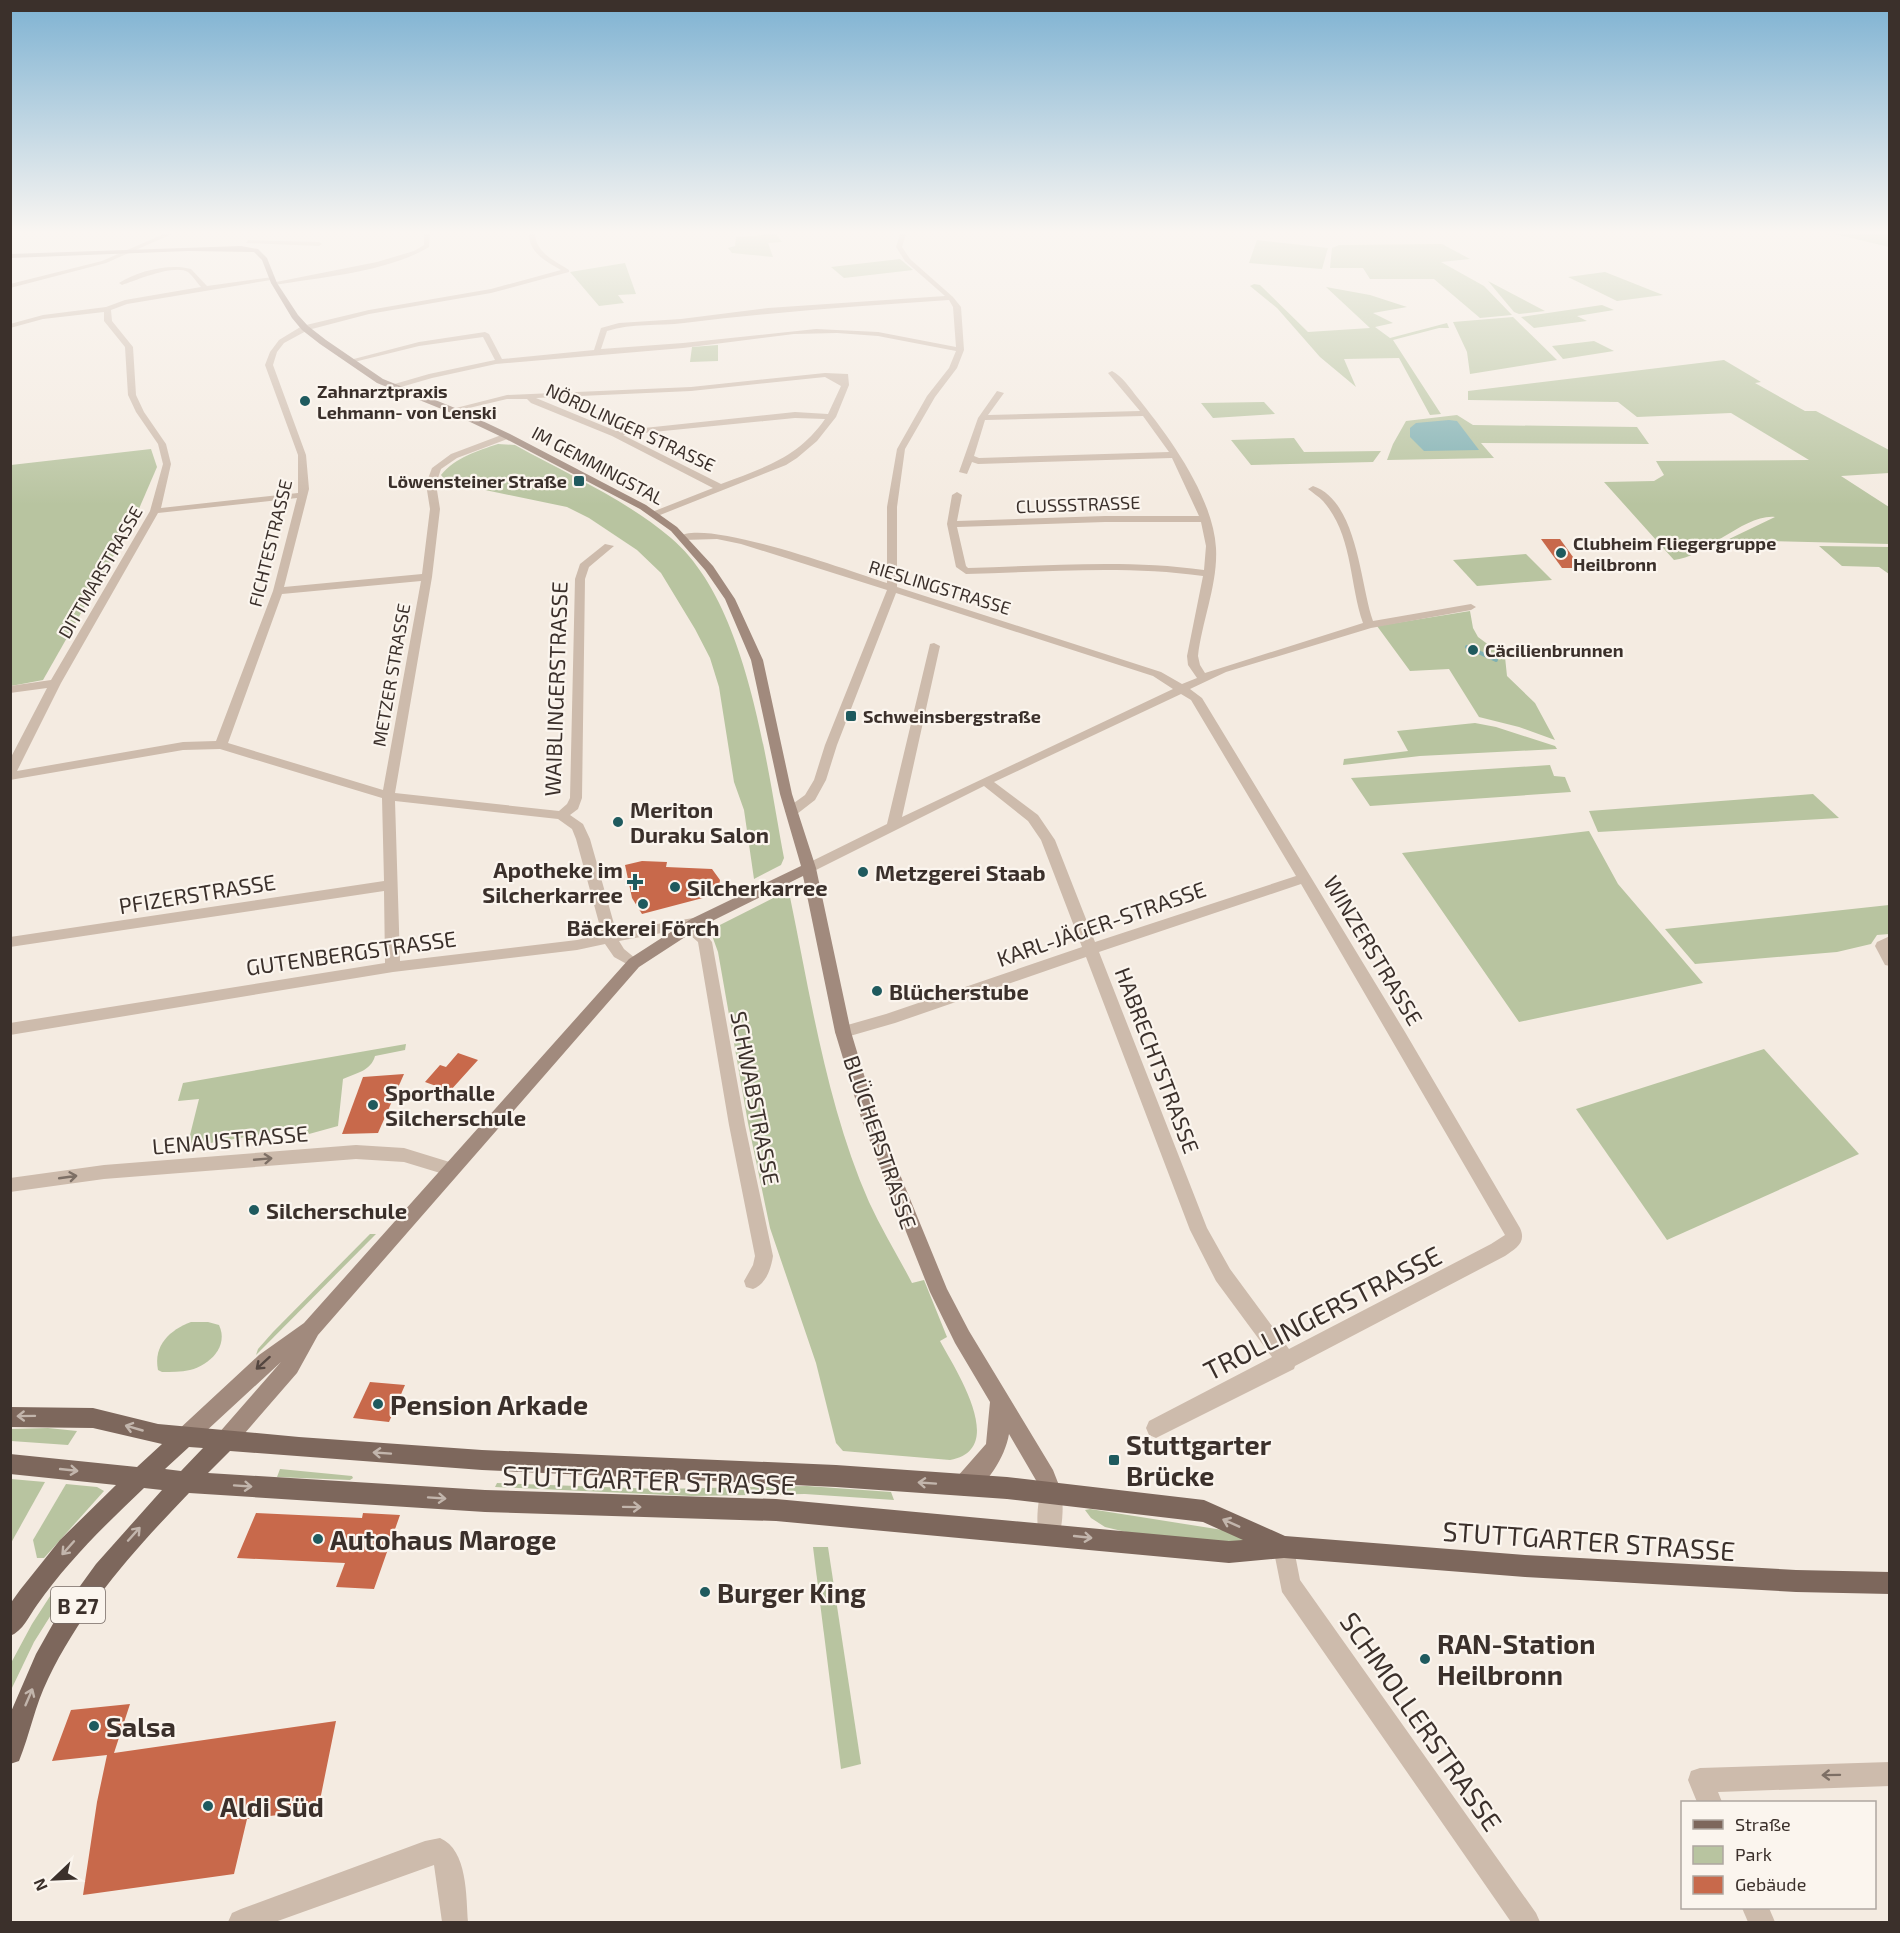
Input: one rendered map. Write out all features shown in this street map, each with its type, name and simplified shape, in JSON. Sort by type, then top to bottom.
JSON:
[{"type":"main road","name":"STUTTGARTER STRASSE","points":[[10,1417],[93,1418],[184,1438],[482,1460],[845,1477],[1051,1493],[1204,1511],[1284,1547]]},
{"type":"main road","points":[[10,1625],[61,1555],[184,1438]]},
{"type":"main road","points":[[184,1482],[225,1441]]},
{"type":"main road","name":"STUTTGARTER STRASSE","points":[[10,1464],[184,1482],[497,1502],[776,1510],[1229,1551],[1284,1547],[1534,1566],[1796,1581],[1890,1583]]},
{"type":"main road","name":"B 27","points":[[10,1752],[23,1712],[43,1664],[85,1595],[120,1550],[184,1482]]},
{"type":"street","name":"DITTMARSTRASSE","points":[[10,772],[55,682],[154,511],[167,464],[162,444],[140,412],[132,395],[129,347],[111,324]]},
{"type":"street","name":"IM GEMMINGSTAL","points":[[302,324],[350,361],[394,387],[452,410],[507,436],[655,514],[683,537],[721,583],[757,660],[792,811],[809,868]]},
{"type":"street","name":"FICHTESTRASSE","points":[[221,745],[278,591],[303,495],[302,455],[269,365],[270,357],[290,334],[320,324]]},
{"type":"street","points":[[597,351],[604,330],[631,324]]},
{"type":"street","points":[[792,811],[803,804],[817,788],[835,735],[892,590],[892,507],[901,449],[931,396],[953,368],[960,350],[958,324]]},
{"type":"street","points":[[394,387],[442,372],[499,360],[690,345],[794,332],[880,333],[917,338],[960,350]]},
{"type":"street","points":[[350,361],[418,344],[485,333],[499,360]]},
{"type":"street","points":[[1112,373],[1147,413],[1193,489],[1204,519],[1210,546],[1192,657],[1193,663],[1203,678]]},
{"type":"street","points":[[452,410],[484,401],[528,395],[690,389],[825,375],[845,376],[845,384],[832,417],[823,431],[793,457],[655,514]]},
{"type":"street","points":[[964,472],[982,418],[1000,393]]},
{"type":"street","name":"NÖRDLINGER STRASSE","points":[[528,395],[534,401],[615,434],[721,488]]},
{"type":"street","points":[[982,418],[1147,413]]},
{"type":"street","points":[[615,434],[626,431],[795,416],[832,417]]},
{"type":"street","name":"METZER STRASSE","points":[[393,967],[388,796],[427,577],[435,509],[431,484],[437,468],[454,456],[507,436]]},
{"type":"street","points":[[970,458],[978,461],[1173,455]]},
{"type":"street","points":[[1313,489],[1328,498],[1354,555],[1364,612],[1369,625]]},
{"type":"street","points":[[154,511],[303,495]]},
{"type":"street","points":[[957,495],[952,524],[961,567],[966,571],[1114,567],[1177,569],[1207,573]]},
{"type":"street","name":"CLUSSSTRASSE","points":[[952,524],[1105,519],[1204,519]]},
{"type":"street","name":"RIESLINGSTRASSE","points":[[683,537],[717,536],[737,540],[1102,655],[1157,674],[1182,689]]},
{"type":"street","name":"WAIBLINGERSTRASSE","points":[[609,546],[584,567],[580,579],[576,798],[573,806],[562,815],[578,827],[583,839],[612,944],[619,953],[634,963]]},
{"type":"street","points":[[278,591],[427,577]]},
{"type":"street","points":[[225,1441],[290,1366],[311,1329],[450,1169],[634,963],[657,946],[694,925],[893,826],[1203,678],[1270,654],[1369,625],[1471,607]]},
{"type":"street","points":[[893,826],[934,646]]},
{"type":"street","points":[[10,690],[55,682]]},
{"type":"street","name":"WINZERSTRASSE","points":[[1182,689],[1196,698],[1209,716],[1514,1234],[1512,1242]]},
{"type":"street","points":[[10,777],[183,746],[221,745],[388,796],[562,815]]},
{"type":"street","name":"HABRECHTSTRASSE","points":[[985,781],[1025,811],[1044,832],[1092,948],[1199,1230],[1223,1275],[1287,1362]]},
{"type":"street","name":"BLÜCHERSTRASSE","points":[[809,868],[843,1032],[870,1121],[912,1231],[952,1319],[1046,1477],[1051,1493],[1043,1534]]},
{"type":"street","name":"KARL-JÄGER-STRASSE","points":[[843,1032],[1257,892],[1305,878]]},
{"type":"street","name":"PFIZERSTRASSE","points":[[10,942],[390,885]]},
{"type":"street","name":"GUTENBERGSTRASSE","points":[[10,1029],[393,967],[577,945],[611,936],[694,925]]},
{"type":"street","name":"SCHWABSTRASSE","points":[[694,925],[705,942],[736,1125],[764,1256],[762,1268],[753,1281]]},
{"type":"street","points":[[1890,940],[1882,946],[1890,961]]},
{"type":"street","name":"LENAUSTRASSE","points":[[10,1185],[104,1172],[356,1152],[394,1152],[429,1159],[450,1169]]},
{"type":"street","name":"TROLLINGERSTRASSE","points":[[1156,1428],[1287,1362],[1512,1242]]},
{"type":"street","points":[[184,1438],[266,1361],[311,1329]]},
{"type":"street","name":"BLÜCHERSTRASSE","points":[[965,1485],[992,1456],[1001,1428],[999,1401]]},
{"type":"street","name":"SCHMOLLERSTRASSE","points":[[1284,1547],[1290,1584],[1527,1923]]},
{"type":"street","points":[[1709,1801],[1700,1780],[1890,1774]]},
{"type":"street","points":[[241,1923],[425,1854],[440,1851],[448,1863],[455,1923]]},
{"type":"street","points":[[1755,1909],[1762,1923]]},
{"type":"green space","points":[[1291,324],[1300,324],[1308,332],[1370,328],[1366,324],[1388,324],[1375,327],[1390,338],[1447,324],[1449,328],[1439,328],[1393,340],[1441,414],[1430,415],[1399,358],[1344,359],[1356,387],[1320,357]]},
{"type":"green space","points":[[1454,324],[1520,324],[1557,360],[1470,374],[1467,352]]},
{"type":"green space","points":[[1530,324],[1563,324],[1534,328]]},
{"type":"green space","points":[[1594,341],[1614,351],[1563,359],[1552,346]]},
{"type":"green space","points":[[718,345],[718,361],[690,362],[692,347]]},
{"type":"green space","points":[[1724,360],[1761,382],[1755,383],[1805,411],[1816,411],[1889,450],[1889,473],[1841,476],[1889,507],[1889,544],[1727,540],[1775,517],[1750,522],[1698,552],[1674,560],[1604,482],[1654,481],[1664,475],[1656,461],[1809,460],[1731,413],[1637,417],[1618,402],[1468,400],[1468,391]]},
{"type":"green space","points":[[1264,402],[1275,414],[1213,418],[1201,403]]},
{"type":"green space","points":[[1457,415],[1473,425],[1637,427],[1649,444],[1481,443],[1494,458],[1387,460],[1406,421]]},
{"type":"green space","points":[[1294,438],[1304,452],[1381,451],[1373,462],[1251,465],[1231,440]]},
{"type":"green space","points":[[498,444],[515,445],[635,511],[671,538],[697,567],[719,602],[736,643],[750,687],[770,777],[784,858],[781,865],[754,879],[744,810],[734,782],[719,687],[710,658],[661,573],[637,550],[589,518],[567,507],[447,482],[441,475],[460,459]]},
{"type":"green space","points":[[151,449],[157,467],[135,518],[43,680],[11,686],[11,465]]},
{"type":"green space","points":[[1819,546],[1889,547],[1889,574],[1879,567],[1842,566]]},
{"type":"green space","points":[[1526,554],[1552,580],[1477,586],[1453,560]]},
{"type":"green space","points":[[1470,611],[1473,628],[1478,637],[1505,657],[1507,676],[1535,703],[1555,740],[1519,727],[1479,717],[1449,669],[1410,671],[1377,626]]},
{"type":"green space","points":[[1475,723],[1496,727],[1555,746],[1557,749],[1420,756],[1343,765],[1344,759],[1408,751],[1397,731]]},
{"type":"green space","points":[[1550,765],[1554,776],[1565,777],[1571,792],[1370,806],[1351,778]]},
{"type":"green space","points":[[1813,794],[1839,818],[1598,832],[1589,811]]},
{"type":"green space","points":[[1589,831],[1618,884],[1703,983],[1519,1022],[1402,853]]},
{"type":"green space","points":[[785,892],[790,897],[831,1090],[854,1166],[869,1202],[912,1283],[924,1280],[947,1337],[940,1341],[973,1407],[977,1425],[975,1441],[967,1453],[950,1460],[843,1451],[836,1443],[816,1363],[770,1228],[748,1123],[718,952],[710,930]]},
{"type":"green space","points":[[1889,905],[1889,934],[1877,935],[1871,944],[1837,952],[1695,964],[1665,929]]},
{"type":"green space","points":[[406,1044],[405,1050],[375,1056],[367,1068],[343,1079],[338,1126],[309,1134],[304,1127],[187,1147],[199,1099],[178,1101],[183,1083]]},
{"type":"green space","points":[[1764,1049],[1859,1154],[1667,1240],[1576,1109]]},
{"type":"green space","points":[[370,1234],[376,1234],[256,1355],[258,1349],[273,1332]]},
{"type":"green space","points":[[191,1322],[208,1322],[219,1325],[222,1340],[216,1354],[204,1364],[190,1370],[162,1372],[158,1370],[158,1353],[165,1340],[176,1329]]},
{"type":"green space","points":[[48,1428],[77,1431],[68,1445],[11,1441],[11,1429]]},
{"type":"green space","points":[[280,1469],[352,1476],[353,1478],[350,1480],[277,1477]]},
{"type":"green space","points":[[10,1479],[45,1482],[11,1543]]},
{"type":"green space","points":[[497,1483],[659,1489],[807,1486],[891,1492],[894,1500],[805,1494],[691,1496],[495,1487]]},
{"type":"green space","points":[[66,1484],[97,1487],[104,1491],[44,1558],[37,1558],[33,1540]]},
{"type":"green space","points":[[1085,1510],[1229,1531],[1248,1541],[1250,1546],[1126,1532],[1105,1527],[1091,1518]]},
{"type":"green space","points":[[813,1547],[828,1547],[861,1764],[841,1769]]},
{"type":"green space","points":[[56,1587],[68,1588],[34,1642],[11,1690],[11,1663],[32,1624]]},
{"type":"water","points":[[1457,421],[1479,450],[1424,451],[1410,437],[1410,428],[1416,423]]},
{"type":"building","name":"Clubheim Fliegergruppe Heilbronn","points":[[1541,539],[1560,539],[1581,568],[1562,568]]},
{"type":"building","name":"Silcherkarree","points":[[642,861],[667,862],[666,867],[712,869],[720,880],[718,894],[642,914],[632,898],[625,865]]},
{"type":"building","points":[[458,1053],[478,1060],[450,1091],[425,1082],[440,1065],[446,1067]]},
{"type":"building","name":"Sporthalle Silcherschule","points":[[404,1074],[378,1133],[342,1134],[363,1077]]},
{"type":"building","name":"Pension Arkade","points":[[370,1382],[405,1385],[389,1422],[353,1418]]},
{"type":"building","name":"Autohaus Maroge","points":[[256,1513],[362,1518],[363,1513],[400,1515],[374,1589],[336,1587],[345,1563],[237,1558]]},
{"type":"building","name":"Aldi Süd","points":[[130,1704],[114,1753],[336,1721],[318,1810],[247,1819],[234,1874],[83,1895],[97,1802],[107,1755],[52,1761],[71,1710]]},
{"type":"waterway","points":[[1467,647],[1496,660]]},
{"type":"place","name":"Zahnarztpraxis Lehmann- von Lenski","points":[[305,401]]},
{"type":"place","name":"Löwensteiner Straße","points":[[579,481]]},
{"type":"place","name":"Clubheim Fliegergruppe Heilbronn","points":[[1561,553]]},
{"type":"place","name":"Cäcilienbrunnen","points":[[1473,650]]},
{"type":"place","name":"Schweinsbergstraße","points":[[851,716]]},
{"type":"place","name":"Meriton Duraku Salon","points":[[618,822]]},
{"type":"place","name":"Metzgerei Staab","points":[[863,872]]},
{"type":"place","name":"Apotheke im Silcherkarree","points":[[635,882]]},
{"type":"place","name":"Silcherkarree","points":[[675,887]]},
{"type":"place","name":"Bäckerei Förch","points":[[643,904]]},
{"type":"place","name":"Blücherstube","points":[[877,991]]},
{"type":"place","name":"Sporthalle Silcherschule","points":[[373,1105]]},
{"type":"place","name":"Silcherschule","points":[[254,1210]]},
{"type":"place","name":"Pension Arkade","points":[[378,1404]]},
{"type":"place","name":"Stuttgarter Brücke","points":[[1114,1460]]},
{"type":"place","name":"Autohaus Maroge","points":[[318,1539]]},
{"type":"place","name":"Burger King","points":[[705,1592]]},
{"type":"place","name":"RAN-Station Heilbronn","points":[[1425,1659]]},
{"type":"place","name":"Salsa","points":[[94,1726]]},
{"type":"place","name":"Aldi Süd","points":[[208,1806]]}]
